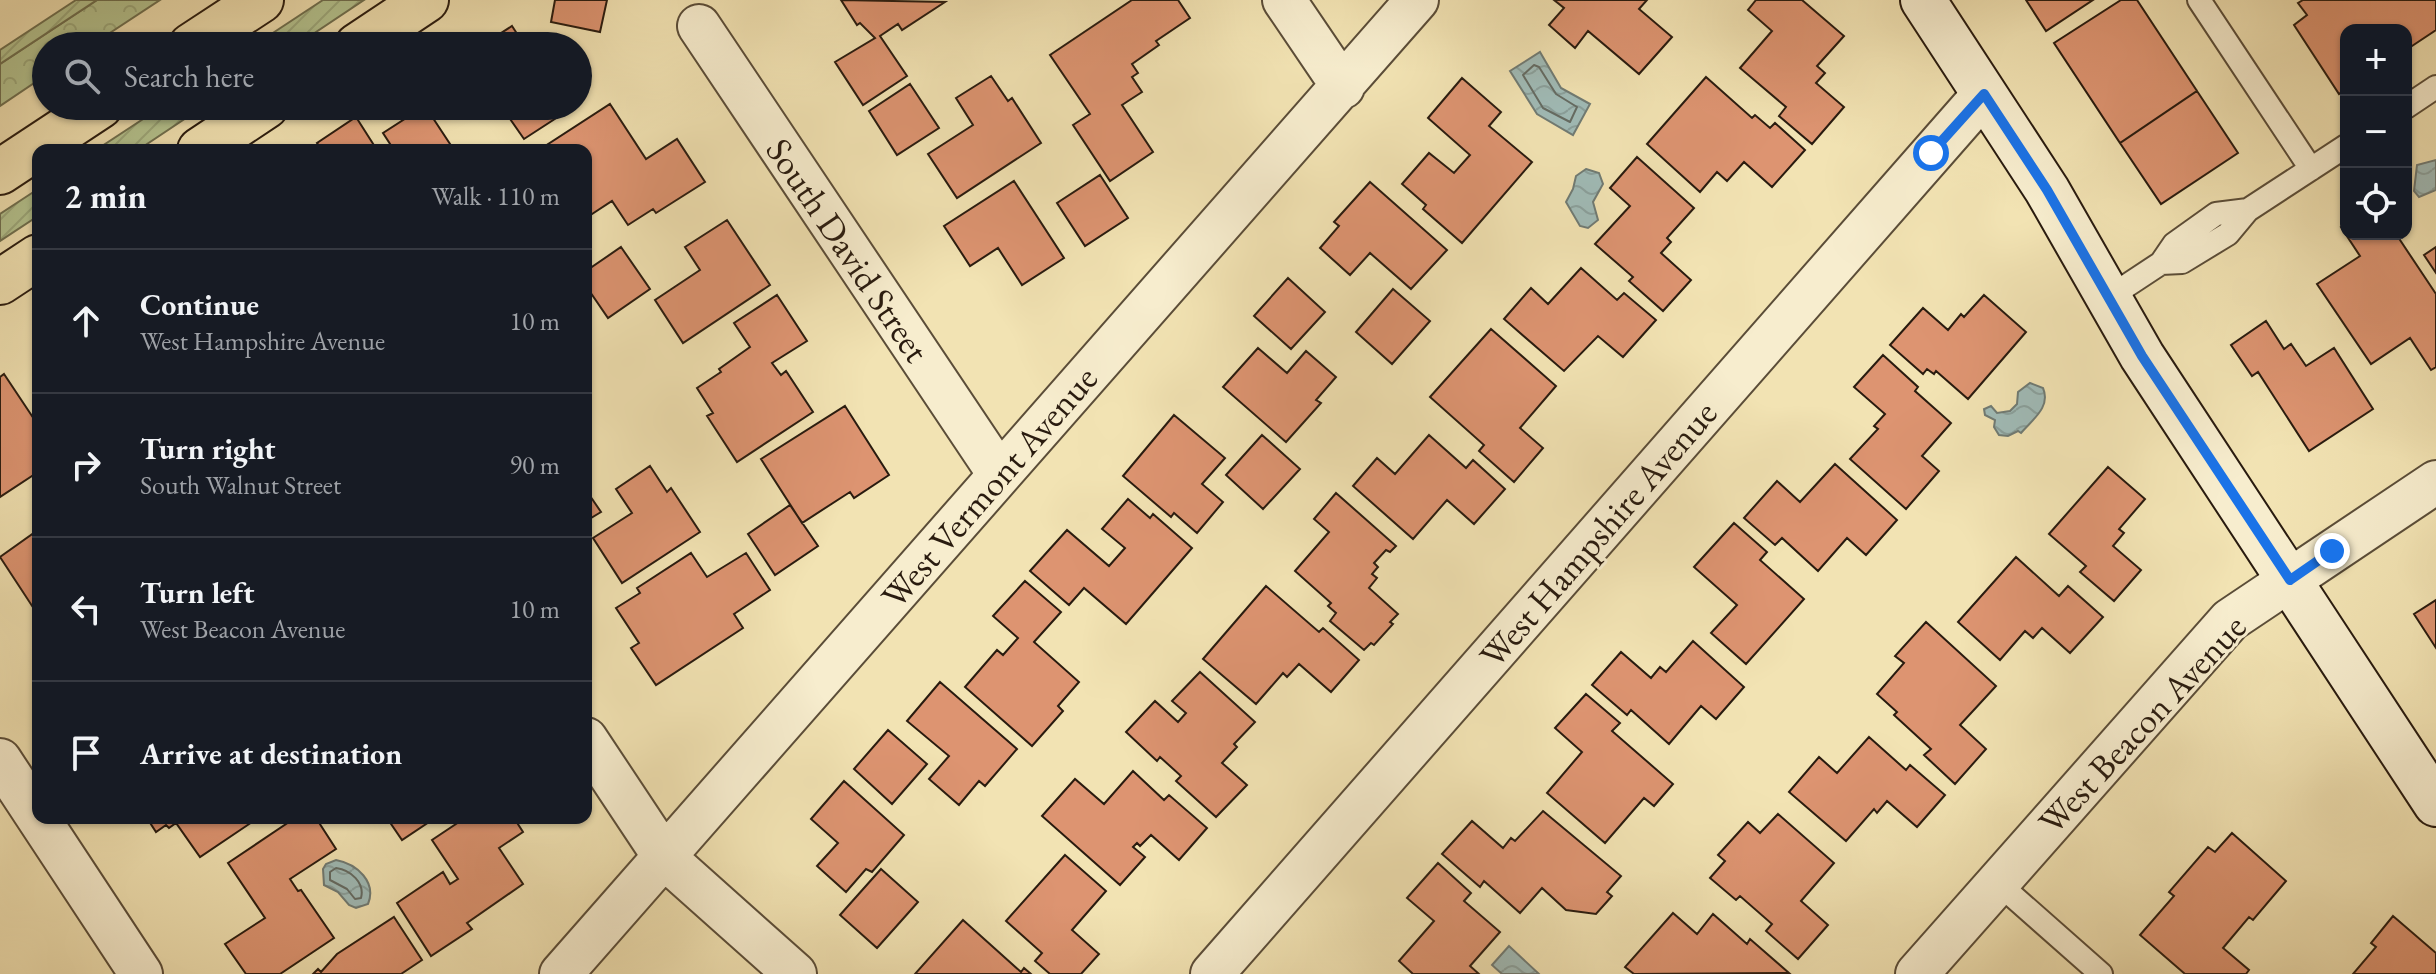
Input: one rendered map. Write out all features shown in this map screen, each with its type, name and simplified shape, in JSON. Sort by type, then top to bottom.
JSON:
[{"type":"main road","points":[[212,32],[261,0]]},
{"type":"main road","points":[[378,32],[426,0]]},
{"type":"main road","points":[[42,144],[79,120]]},
{"type":"main road","points":[[209,144],[245,120]]},
{"type":"main road","points":[[0,172],[32,151]]},
{"type":"main road","points":[[0,282],[32,261]]},
{"type":"street","points":[[1284,0],[1343,87]]},
{"type":"street","name":"West Vermont Avenue","points":[[561,974],[1417,0]]},
{"type":"street","points":[[1923,0],[2047,190],[2142,356],[2436,804]]},
{"type":"street","name":"South David Street","points":[[699,26],[999,474]]},
{"type":"street","name":"West Hampshire Avenue","points":[[1212,974],[1984,94]]},
{"type":"street","name":"West Beacon Avenue","points":[[1917,974],[2230,620],[2436,482]]},
{"type":"street","points":[[592,748],[665,858],[795,974]]},
{"type":"street","points":[[0,760],[32,809]]},
{"type":"street","points":[[42,824],[141,974]]},
{"type":"lane","points":[[2199,0],[2311,169]]},
{"type":"lane","points":[[2412,103],[2436,87]]},
{"type":"lane","points":[[2108,298],[2161,263],[2174,244],[2216,214],[2248,210],[2340,150]]},
{"type":"lane","points":[[1998,883],[2101,974]]},
{"type":"green space","points":[[76,0],[97,0],[48,32],[32,32],[32,43],[0,64],[0,50]]},
{"type":"green space","points":[[97,0],[160,0],[111,32],[48,32]]},
{"type":"green space","points":[[323,0],[364,0],[316,32],[274,32]]},
{"type":"green space","points":[[32,43],[32,84],[0,106],[0,64]]},
{"type":"green space","points":[[142,120],[183,120],[147,144],[105,144]]},
{"type":"green space","points":[[32,193],[32,220],[0,241],[0,214]]},
{"type":"water","points":[[1540,52],[1561,88],[1590,104],[1573,135],[1537,114],[1510,71]]},
{"type":"water","points":[[2436,160],[2436,190],[2419,197],[2414,191],[2417,165]]},
{"type":"water","points":[[1586,169],[1599,173],[1603,184],[1593,202],[1598,220],[1588,228],[1580,226],[1566,202],[1576,176]]},
{"type":"water","points":[[2030,383],[2043,388],[2043,407],[2021,433],[1999,435],[1994,427],[1995,420],[1985,415],[1984,409],[1991,406],[1997,413],[2010,411],[2017,404],[2018,392]]},
{"type":"water","points":[[336,860],[351,865],[363,875],[370,888],[368,904],[356,908],[349,905],[338,892],[324,885],[323,869],[326,864]]},
{"type":"water","points":[[1509,946],[1539,974],[1502,974],[1492,965]]},
{"type":"building","points":[[555,0],[607,0],[600,32],[551,22]]},
{"type":"building","points":[[841,0],[945,2],[902,30],[898,24],[880,36],[907,76],[863,105],[835,62],[875,38],[860,23],[857,25]]},
{"type":"building","points":[[1132,0],[1178,0],[1190,18],[1156,41],[1159,45],[1132,64],[1138,73],[1132,77],[1142,92],[1122,105],[1153,152],[1110,181],[1073,125],[1090,114],[1050,55]]},
{"type":"building","points":[[1554,0],[1647,0],[1639,9],[1672,37],[1639,74],[1588,31],[1575,48],[1549,25],[1564,8]]},
{"type":"building","points":[[1756,0],[1802,0],[1844,36],[1817,66],[1825,73],[1816,83],[1844,107],[1812,144],[1779,116],[1786,107],[1740,68],[1772,31],[1748,10]]},
{"type":"building","points":[[2026,0],[2093,0],[2046,31]]},
{"type":"building","points":[[2121,0],[2137,0],[2197,91],[2120,143],[2054,43]]},
{"type":"building","points":[[2303,0],[2436,0],[2436,30],[2412,46],[2412,24],[2340,24],[2339,94],[2294,25],[2307,15],[2298,3]]},
{"type":"building","points":[[991,76],[1008,101],[1012,98],[1041,143],[957,198],[928,154],[973,125],[956,98]]},
{"type":"building","points":[[1706,77],[1752,118],[1755,115],[1770,128],[1775,123],[1805,150],[1772,187],[1744,162],[1727,181],[1717,172],[1700,192],[1647,144]]},
{"type":"building","points":[[1462,78],[1501,112],[1489,126],[1532,162],[1462,243],[1423,209],[1426,205],[1402,184],[1429,153],[1454,173],[1470,155],[1428,118]]},
{"type":"building","points":[[910,84],[939,128],[897,155],[869,111]]},
{"type":"building","points":[[2197,91],[2238,153],[2161,204],[2120,143]]},
{"type":"building","points":[[610,104],[646,159],[677,139],[705,182],[656,213],[653,209],[628,225],[612,201],[592,214],[592,144],[548,144],[585,120],[592,120],[592,116]]},
{"type":"building","points":[[352,120],[358,120],[373,144],[318,144]]},
{"type":"building","points":[[403,120],[434,120],[450,144],[390,144],[383,133]]},
{"type":"building","points":[[511,120],[553,120],[524,139]]},
{"type":"building","points":[[1637,157],[1694,208],[1667,238],[1671,242],[1661,253],[1691,280],[1663,311],[1629,281],[1633,277],[1595,244],[1630,206],[1610,188]]},
{"type":"building","points":[[1100,175],[1128,218],[1085,246],[1057,203]]},
{"type":"building","points":[[1014,181],[1064,258],[1022,285],[998,248],[970,266],[944,226]]},
{"type":"building","points":[[1370,182],[1447,250],[1411,289],[1370,253],[1350,275],[1320,248],[1339,226],[1334,222]]},
{"type":"building","points":[[727,220],[770,285],[683,343],[655,300],[700,270],[685,247]]},
{"type":"building","points":[[2350,240],[2400,240],[2436,294],[2436,367],[2431,370],[2410,338],[2371,364],[2317,284],[2360,256]]},
{"type":"building","points":[[621,247],[650,289],[608,318],[592,295],[592,267]]},
{"type":"building","points":[[2436,247],[2436,273],[2424,255]]},
{"type":"building","points":[[1581,268],[1617,300],[1624,293],[1656,320],[1623,357],[1598,336],[1564,371],[1504,319],[1531,288],[1548,304]]},
{"type":"building","points":[[1288,278],[1325,312],[1291,349],[1254,316]]},
{"type":"building","points":[[1393,289],[1430,321],[1392,364],[1356,332]]},
{"type":"building","points":[[777,295],[807,341],[772,363],[781,375],[786,371],[813,412],[737,462],[707,416],[713,413],[697,388],[750,347],[734,323]]},
{"type":"building","points":[[1984,295],[2026,332],[1968,399],[1936,371],[1934,374],[1927,369],[1923,374],[1890,345],[1923,308],[1948,330],[1961,314],[1964,317]]},
{"type":"building","points":[[2266,321],[2284,349],[2291,344],[2306,366],[2334,348],[2373,409],[2309,451],[2258,372],[2252,376],[2231,345]]},
{"type":"building","points":[[1491,329],[1556,386],[1520,428],[1543,448],[1514,482],[1479,451],[1484,445],[1430,397]]},
{"type":"building","points":[[1258,348],[1287,373],[1306,351],[1336,377],[1316,400],[1321,403],[1286,442],[1223,387]]},
{"type":"building","points":[[1883,355],[1918,387],[1915,391],[1951,423],[1922,456],[1939,471],[1906,509],[1850,459],[1878,429],[1874,426],[1885,414],[1854,387]]},
{"type":"building","points":[[4,374],[32,416],[32,476],[0,497],[0,377]]},
{"type":"building","points":[[845,406],[889,475],[854,498],[850,492],[802,523],[761,459]]},
{"type":"building","points":[[1174,415],[1225,458],[1202,484],[1223,502],[1197,533],[1174,513],[1171,517],[1123,476]]},
{"type":"building","points":[[1262,435],[1300,469],[1263,509],[1226,475]]},
{"type":"building","points":[[1429,435],[1466,468],[1473,460],[1505,489],[1474,524],[1447,500],[1413,539],[1353,486],[1377,458],[1395,474]]},
{"type":"building","points":[[1835,464],[1897,520],[1866,555],[1847,538],[1818,571],[1782,538],[1775,545],[1744,518],[1777,481],[1800,502]]},
{"type":"building","points":[[650,466],[667,492],[671,488],[700,532],[622,583],[593,538],[632,513],[616,489]]},
{"type":"building","points":[[2108,467],[2145,499],[2119,529],[2124,533],[2113,546],[2141,570],[2114,601],[2080,572],[2086,566],[2049,534]]},
{"type":"building","points":[[1336,493],[1396,546],[1390,552],[1386,550],[1374,563],[1378,567],[1372,574],[1377,578],[1369,588],[1398,614],[1374,645],[1371,643],[1364,650],[1330,621],[1336,613],[1328,606],[1331,603],[1295,571],[1329,532],[1314,519]]},
{"type":"building","points":[[592,499],[601,512],[592,517]]},
{"type":"building","points":[[1128,499],[1150,518],[1153,514],[1192,548],[1126,624],[1084,588],[1069,605],[1030,571],[1067,530],[1109,566],[1125,548],[1102,529]]},
{"type":"building","points":[[790,505],[818,546],[775,575],[748,534]]},
{"type":"building","points":[[1734,523],[1767,552],[1760,560],[1804,599],[1746,664],[1711,633],[1737,605],[1694,567]]},
{"type":"building","points":[[32,534],[32,606],[0,557]]},
{"type":"building","points":[[691,553],[707,577],[746,553],[770,590],[734,614],[743,628],[656,685],[631,648],[639,643],[616,608],[640,593],[637,588]]},
{"type":"building","points":[[2016,557],[2059,596],[2068,586],[2103,617],[2070,653],[2042,628],[2033,638],[2025,631],[2000,660],[1958,622]]},
{"type":"building","points":[[1025,581],[1061,612],[1034,642],[1079,682],[1058,706],[1063,711],[1032,746],[965,687],[997,650],[1003,655],[1018,638],[993,616]]},
{"type":"building","points":[[1266,586],[1319,632],[1323,628],[1359,660],[1331,692],[1299,664],[1287,677],[1283,673],[1256,704],[1203,659]]},
{"type":"building","points":[[2436,600],[2436,648],[2414,614]]},
{"type":"building","points":[[1926,622],[1996,686],[1960,725],[1986,749],[1955,784],[1924,755],[1931,749],[1894,715],[1897,712],[1877,694],[1904,663],[1895,656]]},
{"type":"building","points":[[1693,641],[1744,687],[1716,719],[1701,706],[1669,744],[1631,710],[1627,715],[1592,685],[1621,652],[1651,678],[1660,667],[1666,672]]},
{"type":"building","points":[[1200,672],[1255,722],[1234,744],[1237,747],[1222,763],[1247,785],[1216,817],[1176,781],[1181,776],[1160,757],[1157,761],[1126,732],[1155,701],[1178,722],[1186,713],[1172,701]]},
{"type":"building","points":[[940,682],[1017,749],[985,786],[979,781],[959,805],[929,779],[949,756],[907,721]]},
{"type":"building","points":[[1586,694],[1620,723],[1612,731],[1673,784],[1654,806],[1644,798],[1605,843],[1547,793],[1582,752],[1555,728]]},
{"type":"building","points":[[888,730],[927,764],[892,804],[854,769]]},
{"type":"building","points":[[1869,737],[1906,770],[1910,765],[1945,795],[1917,827],[1887,801],[1877,813],[1874,809],[1846,841],[1789,792],[1819,757],[1837,773]]},
{"type":"building","points":[[1133,771],[1164,800],[1169,795],[1207,828],[1179,860],[1151,835],[1140,846],[1137,843],[1133,847],[1145,857],[1120,885],[1042,816],[1075,779],[1104,804]]},
{"type":"building","points":[[844,781],[904,835],[872,872],[866,869],[846,892],[817,866],[838,843],[811,819]]},
{"type":"building","points":[[1543,811],[1621,876],[1607,892],[1612,896],[1596,914],[1566,910],[1542,888],[1520,913],[1484,881],[1480,887],[1442,854],[1472,821],[1503,848],[1511,838],[1515,841]]},
{"type":"building","points":[[1778,814],[1834,863],[1801,901],[1828,925],[1798,959],[1766,931],[1772,924],[1740,896],[1736,900],[1710,878],[1725,861],[1718,855],[1748,822],[1760,833]]},
{"type":"building","points":[[151,824],[175,824],[169,828],[166,825],[156,832]]},
{"type":"building","points":[[177,824],[249,824],[200,857]]},
{"type":"building","points":[[286,824],[320,824],[336,849],[290,879],[334,938],[280,974],[246,974],[225,944],[265,918],[228,863]]},
{"type":"building","points":[[391,824],[426,824],[402,840]]},
{"type":"building","points":[[456,824],[518,824],[523,832],[499,848],[523,884],[467,923],[472,929],[431,956],[397,903],[443,872],[450,884],[458,879],[432,840]]},
{"type":"building","points":[[2232,833],[2286,881],[2253,920],[2249,917],[2223,948],[2249,970],[2246,974],[2185,974],[2140,935],[2174,896],[2169,892],[2208,847],[2215,852]]},
{"type":"building","points":[[1065,855],[1106,891],[1072,930],[1099,954],[1081,974],[1050,974],[1035,961],[1042,953],[1006,921]]},
{"type":"building","points":[[1438,863],[1471,893],[1464,901],[1500,932],[1470,966],[1479,974],[1413,974],[1399,961],[1434,921],[1407,898]]},
{"type":"building","points":[[881,869],[918,902],[877,948],[840,915]]},
{"type":"building","points":[[1673,913],[1697,934],[1713,914],[1747,944],[1750,939],[1789,973],[1634,974],[1625,967]]},
{"type":"building","points":[[2393,916],[2436,953],[2436,974],[2353,974],[2376,947],[2371,943]]},
{"type":"building","points":[[394,917],[422,960],[401,974],[313,974],[318,969],[321,972],[337,954]]},
{"type":"building","points":[[963,920],[1021,972],[1024,968],[1031,974],[915,974]]},
{"type":"route","points":[[1931,153],[1984,94],[2047,190],[2142,356],[2290,580],[2332,551]]}]
